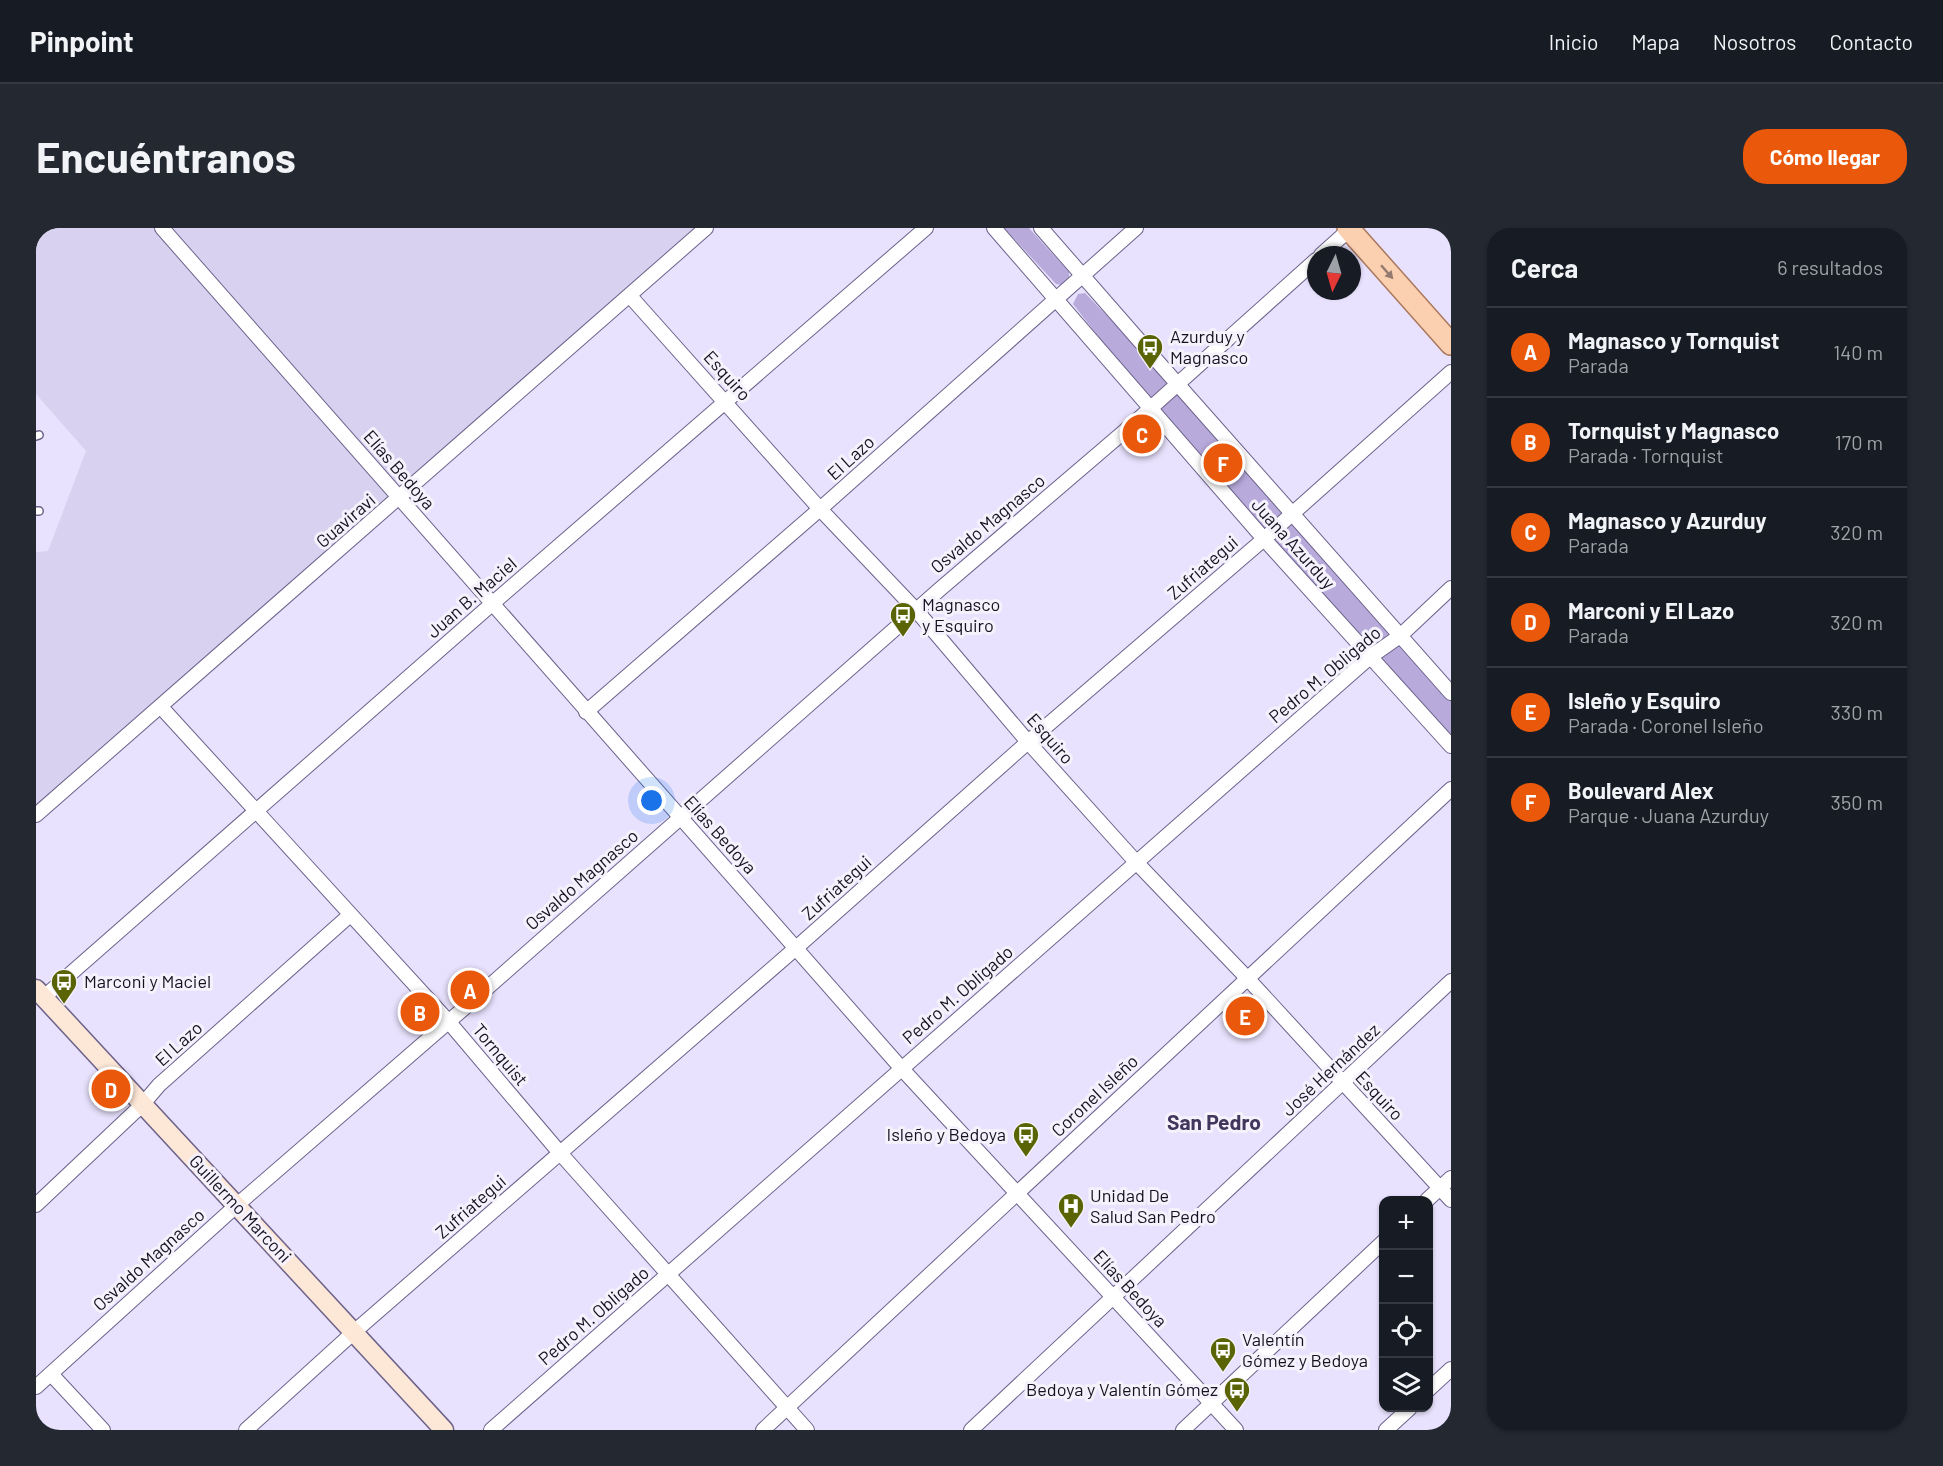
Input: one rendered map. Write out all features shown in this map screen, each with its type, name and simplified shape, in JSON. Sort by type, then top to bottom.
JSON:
[{"type":"main road","points":[[1350,228],[1451,344]]},
{"type":"street","name":"Elías Bedoya","points":[[162,228],[902,1068],[1236,1430]]},
{"type":"street","name":"Guaviravi","points":[[36,815],[706,228]]},
{"type":"street","name":"Juan B. Maciel","points":[[40,993],[256,810],[926,228]]},
{"type":"street","name":"Juana Azurduy","points":[[993,228],[1149,409],[1451,746]]},
{"type":"street","name":"Juana Azurduy","points":[[1041,228],[1451,693]]},
{"type":"street","name":"El Lazo","points":[[586,712],[820,509],[1136,228]]},
{"type":"street","points":[[1331,246],[1350,228]]},
{"type":"street","name":"Osvaldo Magnasco","points":[[36,1387],[237,1205],[1149,409],[1307,268]]},
{"type":"street","name":"Esquiro","points":[[630,296],[820,509],[916,610],[1028,742],[1136,862],[1248,979],[1451,1200]]},
{"type":"street","name":"Zufriategui","points":[[246,1430],[354,1332],[796,948],[1028,742],[1264,539],[1451,372]]},
{"type":"street","name":"Pedro M. Obligado","points":[[491,1430],[1370,657],[1400,636],[1451,588]]},
{"type":"street","name":"Tornquist","points":[[161,707],[448,1021],[560,1153],[807,1430]]},
{"type":"street","name":"Coronel Isleño","points":[[763,1430],[1451,789]]},
{"type":"street","name":"El Lazo","points":[[36,1204],[142,1105],[159,1085],[350,915]]},
{"type":"street","name":"José Hernández","points":[[971,1430],[1451,981]]},
{"type":"street","name":"Guillermo Marconi","points":[[40,993],[444,1430]]},
{"type":"street","points":[[1431,1196],[1451,1178]]},
{"type":"street","points":[[1183,1430],[1379,1245]]},
{"type":"street","points":[[1433,1385],[1451,1369]]},
{"type":"street","points":[[51,1374],[103,1430]]},
{"type":"street","points":[[1386,1430],[1405,1412]]},
{"type":"shaded area","points":[[36,228],[154,228],[398,508],[36,823],[36,552],[48,551],[86,451],[36,394]]},
{"type":"shaded area","points":[[173,228],[699,228],[409,484],[401,484],[394,481]]},
{"type":"shaded area","points":[[1004,228],[1029,228],[1069,272],[1069,280],[1062,285],[1056,284]]},
{"type":"shaded area","points":[[1085,293],[1179,390],[1451,699],[1451,737],[1152,406],[1073,304],[1078,294]]},
{"type":"place","name":"Azurduy y Magnasco","points":[[1150,370]]},
{"type":"place","name":"Magnasco y Azurduy","points":[[1142,434]]},
{"type":"place","name":"Boulevard Alex","points":[[1223,463]]},
{"type":"place","name":"Magnasco y Esquiro","points":[[903,638]]},
{"type":"place","name":"Magnasco y Tornquist","points":[[470,990]]},
{"type":"place","name":"Marconi y Maciel","points":[[64,1005]]},
{"type":"place","name":"Tornquist y Magnasco","points":[[420,1012]]},
{"type":"place","name":"Isleño y Esquiro","points":[[1245,1016]]},
{"type":"place","name":"Marconi y El Lazo","points":[[111,1089]]},
{"type":"place","name":"Isleño y Bedoya","points":[[1026,1158]]},
{"type":"place","name":"Unidad De Salud San Pedro","points":[[1071,1229]]},
{"type":"place","name":"Valentín Gómez y Bedoya","points":[[1223,1373]]},
{"type":"place","name":"Bedoya y Valentín Gómez","points":[[1237,1413]]},
{"type":"district","name":"San Pedro","points":[[1214,1123]]}]
